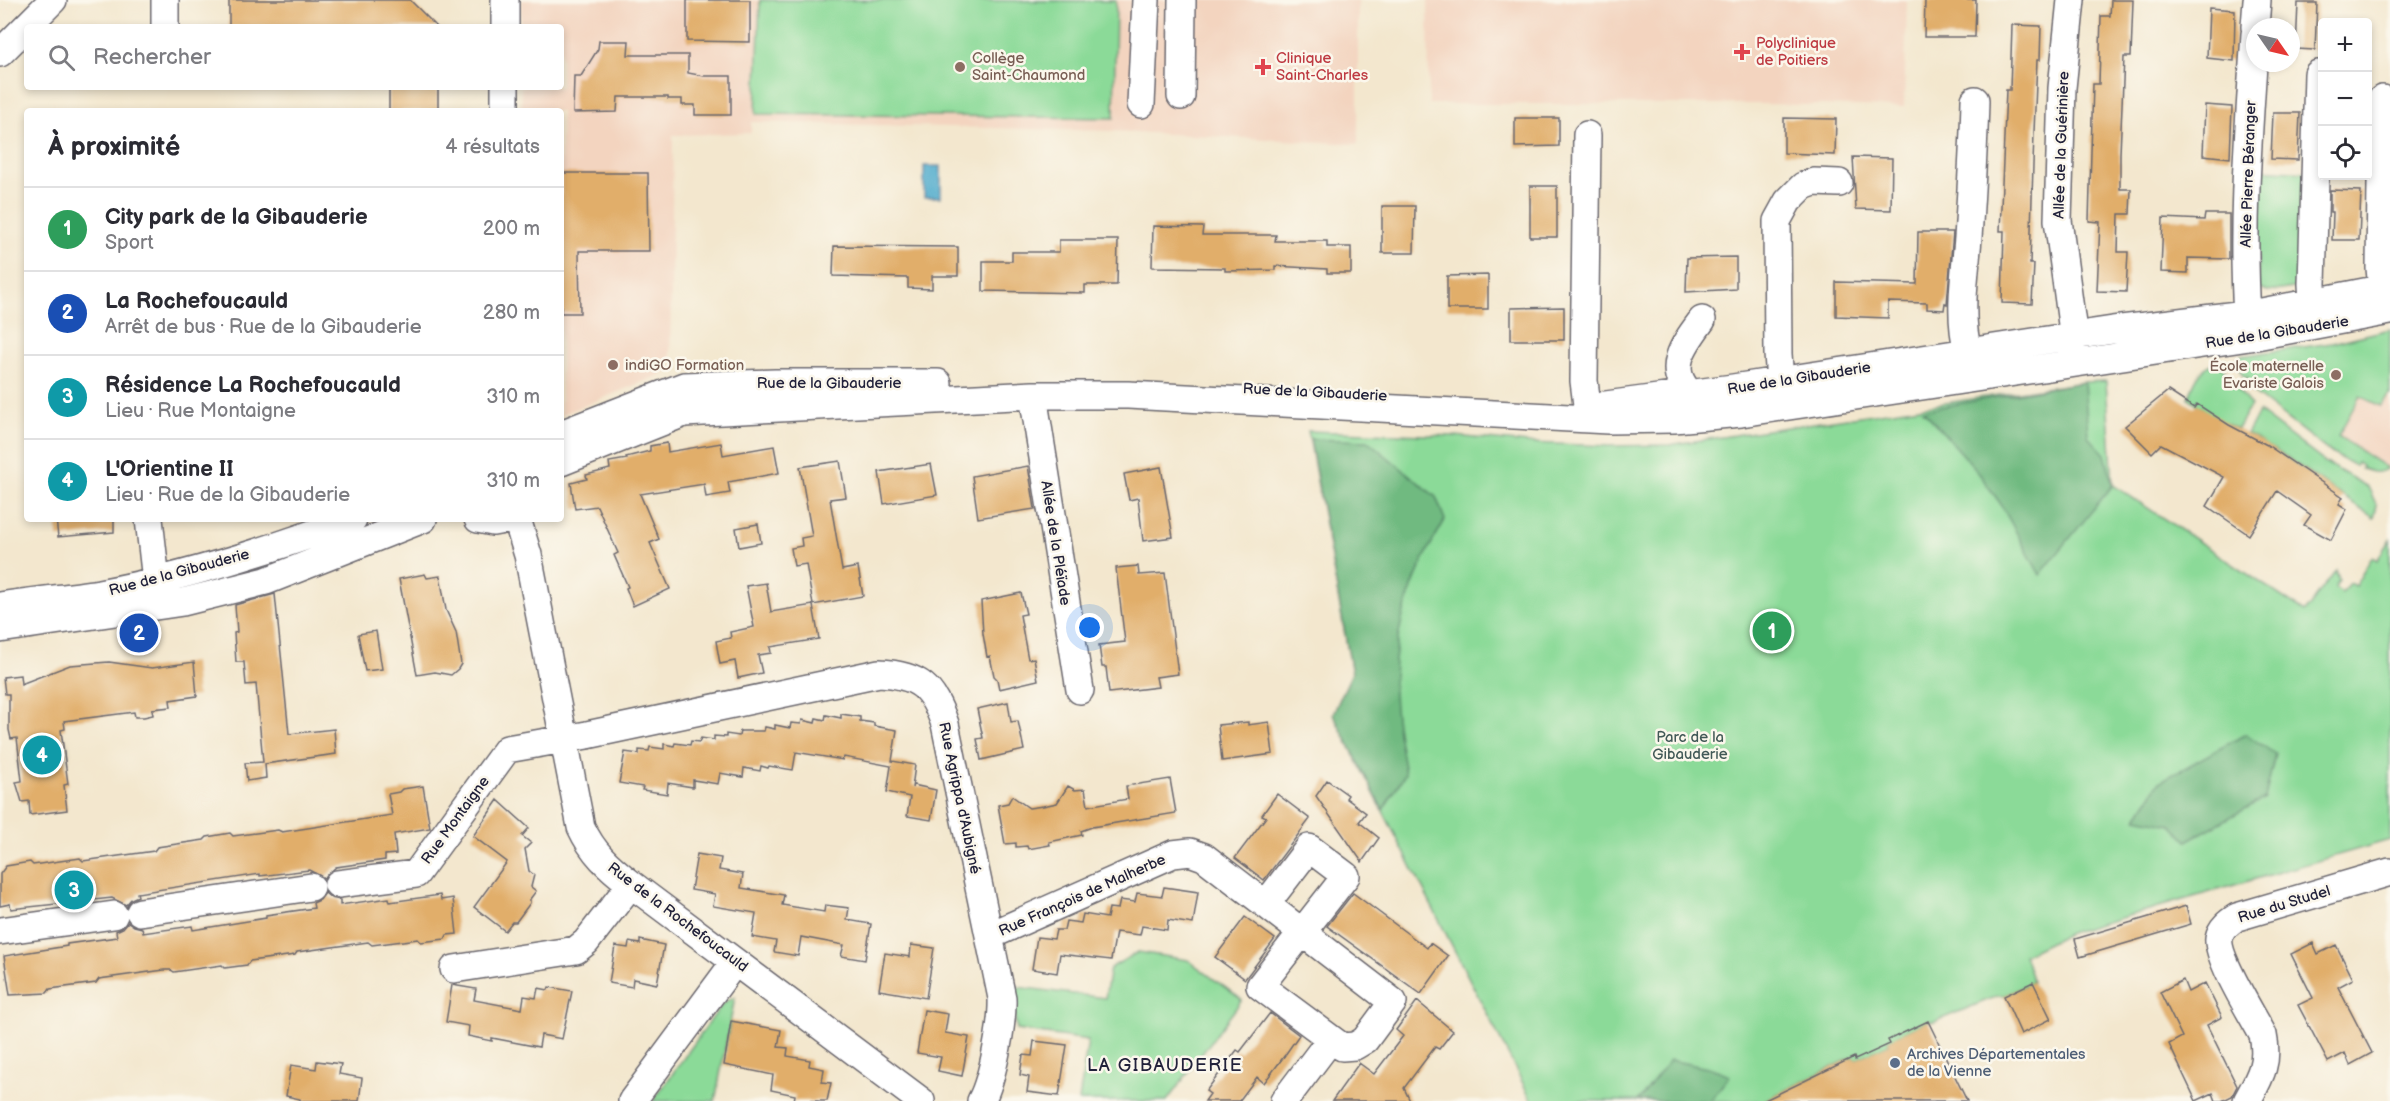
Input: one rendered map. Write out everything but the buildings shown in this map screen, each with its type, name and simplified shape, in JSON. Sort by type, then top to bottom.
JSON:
[{"type":"street","points":[[29,24],[53,0]]},
{"type":"street","points":[[165,0],[165,24]]},
{"type":"street","points":[[505,0],[505,24]]},
{"type":"street","points":[[1141,104],[1146,0]]},
{"type":"street","points":[[1181,96],[1182,0]]},
{"type":"street","name":"Allée de la Guérinière","points":[[2071,0],[2062,88],[2058,220],[2075,349]]},
{"type":"street","points":[[2256,18],[2257,0]]},
{"type":"street","points":[[0,52],[24,28]]},
{"type":"street","name":"Allée Pierre Béranger","points":[[2247,314],[2245,280],[2247,157],[2253,72]]},
{"type":"street","points":[[2313,303],[2318,74]]},
{"type":"street","points":[[505,90],[505,108]]},
{"type":"street","points":[[2382,99],[2380,268],[2387,296]]},
{"type":"street","points":[[1968,352],[1964,337],[1963,304],[1974,153],[1975,100]]},
{"type":"street","points":[[1587,135],[1584,381],[1587,405]]},
{"type":"street","points":[[1780,381],[1777,221],[1788,201],[1806,184],[1839,183]]},
{"type":"street","name":"Rue de la Gibauderie","points":[[564,433],[664,392],[684,386],[704,384],[1129,382],[1558,405],[1633,402],[1968,352],[2075,349],[2256,336],[2387,296]]},
{"type":"street","name":"Rue de la Gibauderie","points":[[564,461],[684,413],[1033,395],[1128,394],[1608,420],[1695,418],[1878,393],[2247,314],[2313,303],[2387,296]]},
{"type":"street","points":[[1691,394],[1679,381],[1679,358],[1702,320]]},
{"type":"street","name":"Allée de la Pléïade","points":[[1033,395],[1080,690]]},
{"type":"street","points":[[149,522],[156,581]]},
{"type":"street","name":"Rue de la Gibauderie","points":[[0,606],[99,593],[156,581],[224,562],[344,522]]},
{"type":"street","name":"Rue de la Gibauderie","points":[[0,629],[183,602],[266,580],[415,522]]},
{"type":"street","name":"Rue de la Rochefoucauld","points":[[519,522],[528,555],[581,827],[590,847],[631,884],[921,1101]]},
{"type":"street","name":"Rue Agrippa d'Aubigné","points":[[564,739],[879,673],[898,674],[917,681],[932,693],[945,724],[1003,1015],[981,1101]]},
{"type":"street","name":"Rue Montaigne","points":[[0,931],[416,874],[495,750],[564,739]]},
{"type":"street","name":"Rue François de Malherbe","points":[[989,936],[1173,854],[1190,852],[1204,857],[1266,904],[1302,932],[1393,1002],[1365,1040],[1355,1046],[1342,1047],[1260,986],[1302,932],[1346,876],[1309,849],[1266,904]]},
{"type":"street","name":"Rue du Studel","points":[[2247,1101],[2263,1070],[2266,1047],[2263,1035],[2222,957],[2219,940],[2223,930],[2237,917],[2390,872]]},
{"type":"street","points":[[454,969],[576,950],[586,942],[631,884]]},
{"type":"street","points":[[632,1101],[735,962]]},
{"type":"street","points":[[1284,1101],[1330,1040]]},
{"type":"shaded area","points":[[521,0],[1358,0],[1358,144],[1112,131],[751,122],[751,133],[673,135],[670,371],[564,414],[564,108],[522,108],[521,90],[564,90],[564,24],[521,24]]},
{"type":"shaded area","name":"Polyclinique de Poitiers","points":[[1428,0],[1907,0],[1904,107],[1765,104],[1429,104]]},
{"type":"shaded area","name":"École maternelle Evariste Galois","points":[[2390,329],[2390,469],[2338,436],[2285,350],[2332,343]]},
{"type":"green space","name":"Collège Saint-Chaumond","points":[[760,0],[1116,1],[1114,118],[756,114]]},
{"type":"green space","points":[[2257,169],[2308,172],[2306,286],[2268,292],[2258,289]]},
{"type":"green space","name":"École maternelle Evariste Galois","points":[[2390,329],[2390,395],[2380,406],[2360,396],[2338,436],[2387,468],[2381,472],[2361,468],[2362,466],[2357,462],[2355,466],[2331,453],[2256,395],[2249,387],[2251,385],[2247,377],[2244,378],[2236,362],[2240,356],[2332,343]]},
{"type":"green space","points":[[2217,363],[2226,371],[2251,405],[2237,429],[2217,419],[2189,398],[2195,381],[2202,371],[2211,364]]},
{"type":"green space","name":"Parc de la Gibauderie","points":[[2106,381],[2113,485],[2305,612],[2336,570],[2339,580],[2335,588],[2342,593],[2349,583],[2355,586],[2372,557],[2377,560],[2390,539],[2390,840],[2069,933],[2024,955],[2033,982],[2004,996],[1997,996],[1934,1022],[1928,1021],[1888,1040],[1890,1044],[1855,1060],[1853,1057],[1763,1101],[1532,1101],[1333,714],[1352,673],[1308,431],[1455,436],[1528,443],[1610,446],[1669,445],[2084,382]]},
{"type":"green space","points":[[2084,382],[2088,436],[2105,454],[2113,485],[2040,575],[2000,503],[1975,468],[1923,410]]},
{"type":"green space","points":[[2259,412],[2326,463],[2368,487],[2377,506],[2374,518],[2286,457],[2247,434]]},
{"type":"green space","points":[[1310,439],[1368,441],[1436,497],[1445,520],[1416,577],[1398,637],[1394,691],[1405,774],[1383,810],[1333,714],[1352,673]]},
{"type":"green space","points":[[2246,734],[2275,754],[2265,798],[2187,841],[2172,825],[2137,818],[2159,782]]},
{"type":"green space","points":[[1138,952],[1188,960],[1242,1000],[1167,1101],[1079,1101],[1088,1040],[1017,1030],[1010,986],[1105,998],[1110,968]]},
{"type":"green space","points":[[735,997],[715,1101],[653,1101],[723,1003]]},
{"type":"green space","points":[[1670,1060],[1730,1075],[1710,1101],[1638,1101]]},
{"type":"water","points":[[924,166],[941,166],[941,197],[924,197]]},
{"type":"place","name":"Polyclinique de Poitiers","points":[[1742,52]]},
{"type":"place","name":"Collège Saint-Chaumond","points":[[960,67]]},
{"type":"place","name":"Clinique Saint-Charles","points":[[1263,67]]},
{"type":"place","name":"indiGO Formation","points":[[613,365]]},
{"type":"place","name":"École maternelle Evariste Galois","points":[[2336,375]]},
{"type":"place","name":"City park de la Gibauderie","points":[[1772,631]]},
{"type":"place","name":"La Rochefoucauld","points":[[139,633]]},
{"type":"place","name":"L'Orientine II","points":[[42,755]]},
{"type":"place","name":"Résidence La Rochefoucauld","points":[[74,890]]},
{"type":"place","name":"Archives Départementales de la Vienne","points":[[1895,1063]]},
{"type":"district","name":"LA GIBAUDERIE","points":[[1165,1065]]}]
